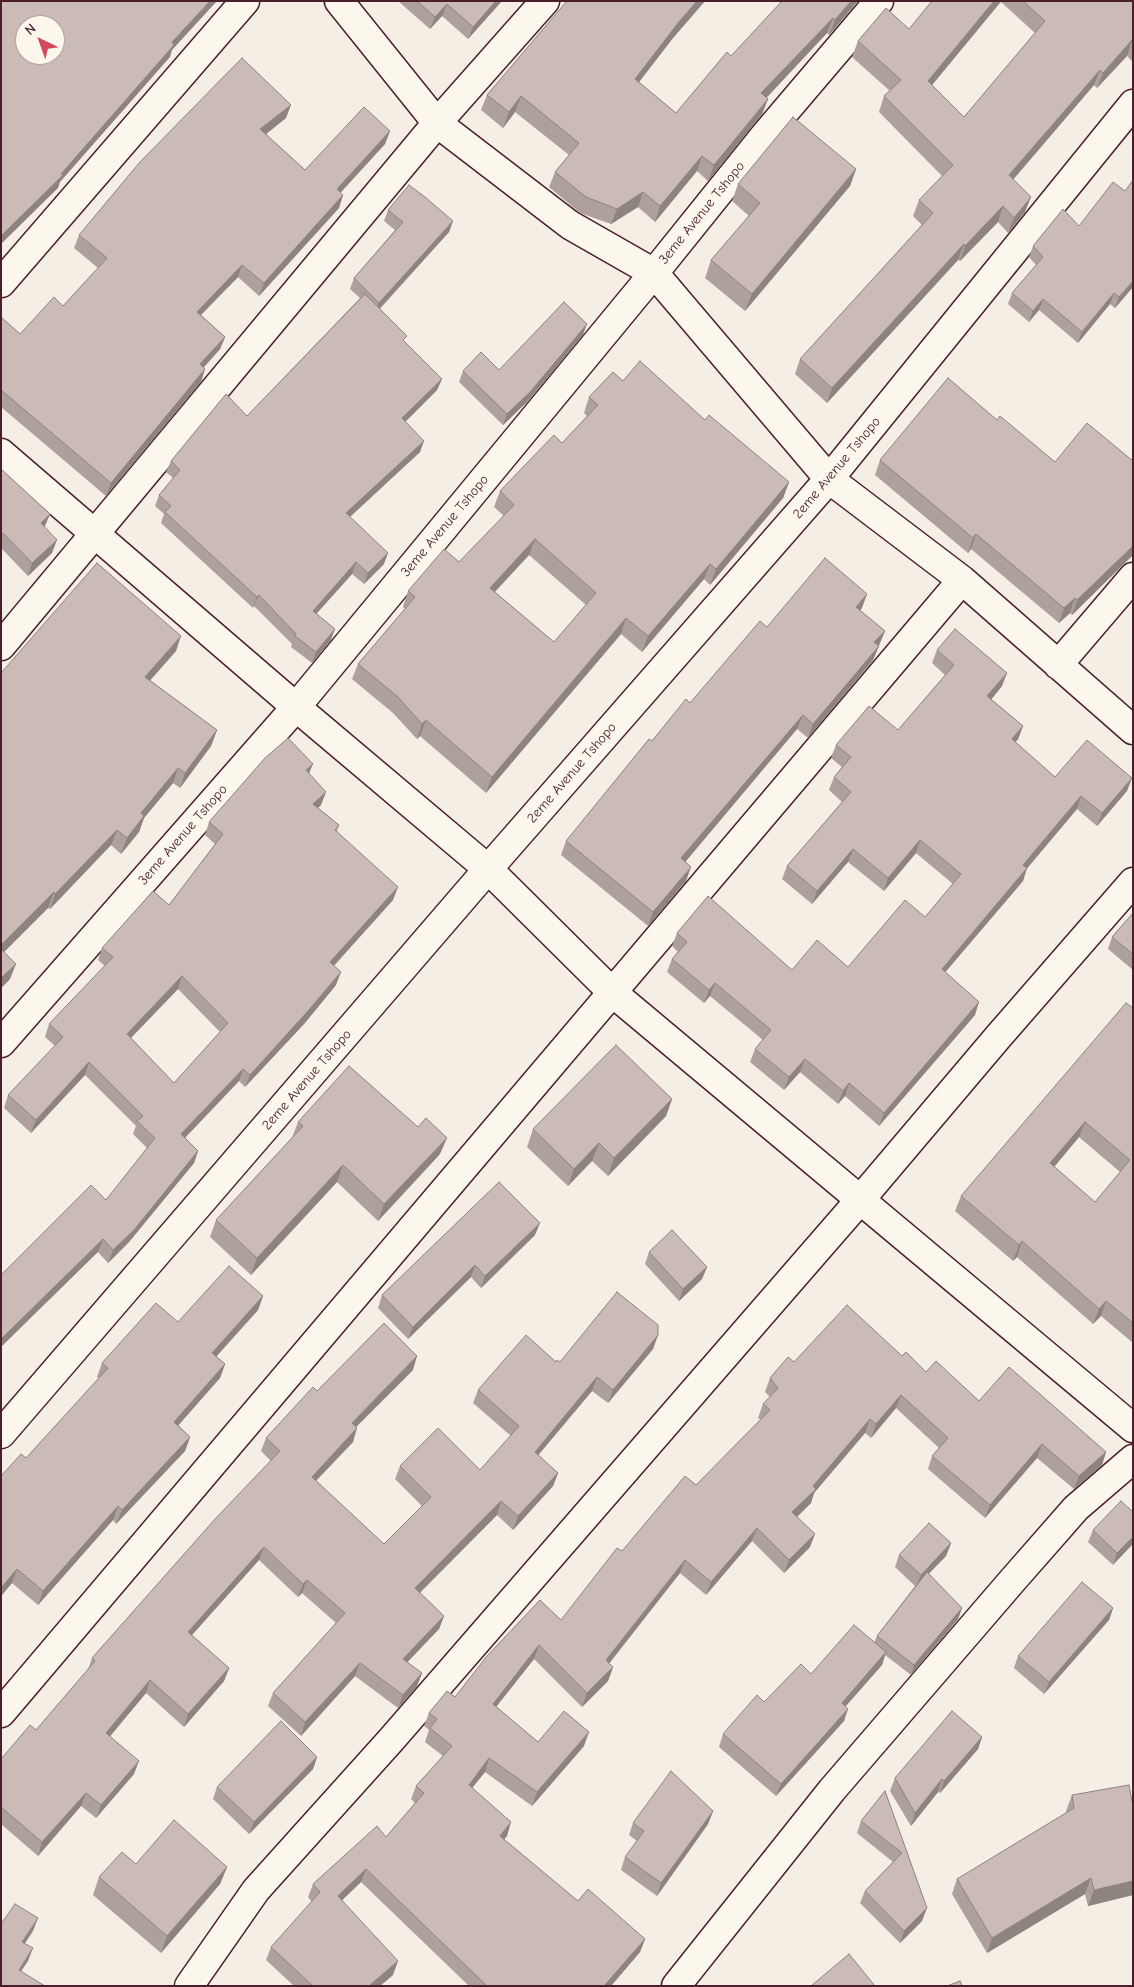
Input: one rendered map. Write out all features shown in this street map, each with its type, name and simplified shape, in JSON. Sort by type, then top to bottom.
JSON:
[{"type":"street","points":[[1,283],[245,1]]},
{"type":"street","points":[[339,1],[437,123],[570,225],[654,274],[829,479],[962,580],[1133,730]]},
{"type":"street","points":[[1,646],[437,123],[545,1]]},
{"type":"street","name":"3eme Avenue Tshopo","points":[[1,1043],[296,707],[654,274],[765,135],[879,1]]},
{"type":"street","name":"2eme Avenue Tshopo","points":[[1,1434],[488,869],[829,479],[1133,104]]},
{"type":"street","points":[[1,453],[296,707],[488,869],[612,993],[1133,1428]]},
{"type":"street","points":[[1058,665],[1133,577]]},
{"type":"street","points":[[1,1713],[266,1398],[962,580]]},
{"type":"street","points":[[189,1986],[256,1890],[391,1740],[860,1200],[1133,882]]},
{"type":"street","points":[[676,1986],[832,1790],[1012,1581],[1076,1508],[1133,1460]]},
{"type":"building","points":[[1,1],[210,1],[172,42],[174,45],[61,174],[63,175],[1,236]]},
{"type":"building","points":[[417,1],[496,1],[473,27],[447,4],[435,17]]},
{"type":"building","points":[[567,1],[697,1],[635,79],[676,113],[727,52],[731,56],[782,1],[851,1],[835,20],[833,18],[761,93],[768,99],[714,165],[702,156],[660,206],[643,192],[617,209],[586,197],[555,172],[579,143],[521,96],[509,112],[487,95]]},
{"type":"building","points":[[932,1],[994,1],[928,81],[964,117],[1045,21],[1023,1],[1133,1],[1133,41],[1103,73],[1100,70],[1009,175],[1031,197],[1014,218],[1003,206],[965,246],[964,244],[832,388],[800,359],[933,213],[919,200],[953,165],[884,96],[901,80],[858,41],[886,8],[909,29]]},
{"type":"building","points":[[242,58],[291,105],[260,129],[305,170],[364,107],[390,131],[337,189],[343,195],[264,283],[242,265],[197,312],[225,337],[200,364],[205,369],[111,483],[1,390],[1,317],[20,334],[54,297],[63,306],[107,258],[79,235],[140,162]]},
{"type":"building","points":[[793,117],[856,169],[752,294],[711,260],[760,203],[738,184]]},
{"type":"building","points":[[1133,180],[1133,281],[1119,297],[1114,293],[1082,332],[1043,299],[1033,311],[1012,293],[1043,257],[1033,246],[1063,209],[1079,226],[1113,182],[1125,191]]},
{"type":"building","points":[[409,185],[453,221],[379,303],[354,278],[403,222],[388,210]]},
{"type":"building","points":[[365,294],[407,336],[403,340],[442,379],[402,418],[424,441],[346,513],[388,553],[368,573],[356,562],[313,611],[335,629],[316,652],[295,636],[296,634],[259,595],[257,597],[165,512],[171,506],[159,495],[180,470],[171,461],[226,394],[247,416]]},
{"type":"building","points":[[564,302],[587,324],[531,391],[507,414],[463,371],[481,352],[499,370]]},
{"type":"building","points":[[640,361],[705,420],[709,415],[789,482],[716,569],[710,564],[648,636],[626,618],[492,777],[426,720],[422,724],[398,697],[358,664],[415,597],[408,591],[444,549],[459,562],[514,505],[500,491],[554,435],[562,443],[598,405],[589,397],[613,372],[623,381]],"holes":[[[535,539],[596,593],[554,642],[490,588]]]},
{"type":"building","points":[[948,378],[997,420],[1000,416],[1055,462],[1087,423],[1133,461],[1133,546],[1077,600],[1075,598],[1064,608],[976,534],[973,538],[880,460]]},
{"type":"building","points":[[1,469],[50,514],[41,523],[57,540],[32,563],[3,533],[1,535]]},
{"type":"building","points":[[825,558],[867,594],[856,607],[885,631],[874,642],[879,646],[813,724],[803,715],[681,858],[691,867],[653,912],[566,841],[649,739],[652,741],[686,699],[690,703],[760,621],[767,627]]},
{"type":"building","points":[[97,563],[181,636],[145,677],[217,730],[185,773],[178,768],[141,813],[144,816],[127,838],[117,830],[55,894],[54,892],[1,945],[1,673]]},
{"type":"building","points":[[955,629],[1007,673],[987,696],[1023,726],[1012,739],[1055,777],[1087,740],[1132,778],[1102,813],[1081,796],[1023,865],[1027,868],[942,969],[979,1002],[884,1113],[849,1083],[843,1091],[805,1059],[789,1077],[755,1049],[771,1030],[715,983],[709,990],[672,959],[687,942],[677,933],[708,896],[792,970],[817,940],[848,967],[905,900],[925,917],[961,874],[920,840],[888,878],[853,849],[817,891],[787,866],[851,792],[834,777],[851,757],[836,745],[869,706],[898,730],[954,665],[937,650]]},
{"type":"building","points":[[288,738],[313,764],[306,770],[326,792],[313,804],[339,825],[335,830],[398,887],[330,962],[341,972],[308,1011],[250,1075],[243,1069],[181,1134],[198,1151],[134,1230],[113,1250],[103,1239],[1,1339],[1,1275],[91,1185],[106,1200],[155,1138],[137,1121],[143,1116],[89,1062],[36,1120],[8,1095],[63,1037],[49,1024],[113,957],[102,948],[153,891],[169,905],[223,834],[209,822],[265,758]],"holes":[[[182,976],[228,1023],[174,1083],[127,1034]]]},
{"type":"building","points":[[1133,913],[1133,954],[1112,937]]},
{"type":"building","points":[[1,949],[16,964],[1,978]]},
{"type":"building","points":[[1126,1003],[1133,1008],[1133,1323],[1106,1301],[1099,1309],[1022,1241],[1019,1245],[961,1196]],"holes":[[[1085,1122],[1130,1160],[1095,1202],[1050,1163]]]},
{"type":"building","points":[[616,1045],[672,1099],[614,1158],[599,1143],[574,1169],[533,1129]]},
{"type":"building","points":[[349,1066],[418,1127],[426,1118],[447,1138],[384,1204],[343,1165],[257,1258],[216,1220],[303,1126],[298,1122]]},
{"type":"building","points":[[499,1182],[540,1223],[485,1276],[475,1265],[413,1327],[382,1295]]},
{"type":"building","points":[[672,1230],[707,1267],[683,1289],[649,1252]]},
{"type":"building","points":[[229,1266],[263,1296],[212,1353],[225,1364],[174,1422],[190,1437],[122,1510],[118,1506],[43,1591],[17,1569],[1,1588],[1,1476],[21,1454],[26,1458],[108,1368],[102,1363],[156,1303],[178,1322]]},
{"type":"building","points":[[617,1292],[658,1325],[658,1335],[613,1390],[597,1377],[535,1452],[558,1473],[518,1516],[501,1501],[415,1588],[444,1616],[403,1659],[422,1673],[403,1695],[360,1663],[305,1722],[273,1693],[345,1613],[307,1580],[303,1584],[264,1547],[188,1632],[229,1668],[188,1714],[150,1680],[106,1733],[139,1761],[101,1805],[86,1793],[42,1842],[1,1807],[1,1759],[30,1725],[36,1730],[95,1661],[92,1658],[216,1518],[280,1451],[266,1438],[313,1387],[317,1391],[384,1323],[417,1356],[352,1423],[357,1428],[312,1477],[384,1544],[431,1497],[400,1466],[438,1428],[480,1470],[519,1426],[478,1390],[526,1335],[556,1362],[557,1360],[560,1362]]},
{"type":"building","points":[[847,1305],[902,1356],[906,1352],[926,1372],[936,1361],[979,1401],[1009,1367],[1106,1452],[1079,1476],[1042,1444],[990,1505],[932,1456],[948,1438],[901,1395],[876,1424],[870,1419],[813,1486],[816,1489],[792,1512],[815,1534],[789,1560],[757,1528],[711,1582],[685,1560],[606,1660],[613,1667],[587,1693],[539,1645],[493,1704],[538,1742],[564,1711],[589,1732],[537,1792],[489,1758],[469,1785],[511,1822],[500,1836],[578,1901],[588,1889],[645,1939],[604,1986],[487,1986],[366,1869],[338,1896],[398,1961],[369,1986],[313,1986],[271,1947],[320,1892],[313,1884],[377,1826],[386,1837],[424,1793],[416,1786],[452,1746],[430,1728],[437,1719],[429,1713],[447,1691],[455,1697],[487,1656],[540,1600],[561,1620],[617,1548],[622,1551],[685,1476],[696,1485],[770,1410],[763,1404],[778,1388],[770,1378],[788,1357],[794,1362]]},
{"type":"building","points":[[1121,1501],[1133,1512],[1133,1537],[1117,1553],[1093,1530]]},
{"type":"building","points":[[929,1523],[951,1543],[921,1575],[899,1555]]},
{"type":"building","points":[[927,1572],[962,1608],[914,1665],[877,1636]]},
{"type":"building","points":[[1082,1582],[1113,1608],[1049,1682],[1018,1656]]},
{"type":"building","points":[[854,1625],[886,1652],[842,1703],[848,1709],[781,1784],[723,1734],[757,1695],[764,1702],[801,1664],[811,1674]]},
{"type":"building","points":[[952,1711],[982,1737],[944,1781],[942,1779],[915,1813],[895,1778]]},
{"type":"building","points":[[281,1721],[317,1757],[254,1822],[217,1787]]},
{"type":"building","points":[[671,1771],[713,1811],[661,1883],[625,1857],[644,1831],[633,1823]]},
{"type":"building","points":[[1129,1785],[1133,1806],[1133,1881],[1094,1890],[1091,1878],[992,1938],[957,1879],[1074,1808],[1072,1795]]},
{"type":"building","points":[[885,1791],[927,1908],[904,1931],[865,1891],[902,1853],[861,1821]]},
{"type":"building","points":[[174,1820],[227,1867],[167,1936],[99,1877],[122,1852],[136,1864]]},
{"type":"building","points":[[15,1904],[38,1918],[22,1942],[33,1948],[19,1970],[45,1986],[1,1986],[1,1924]]},
{"type":"building","points":[[849,1954],[875,1986],[811,1986]]},
{"type":"building","points":[[960,1981],[961,1986],[947,1986]]}]
